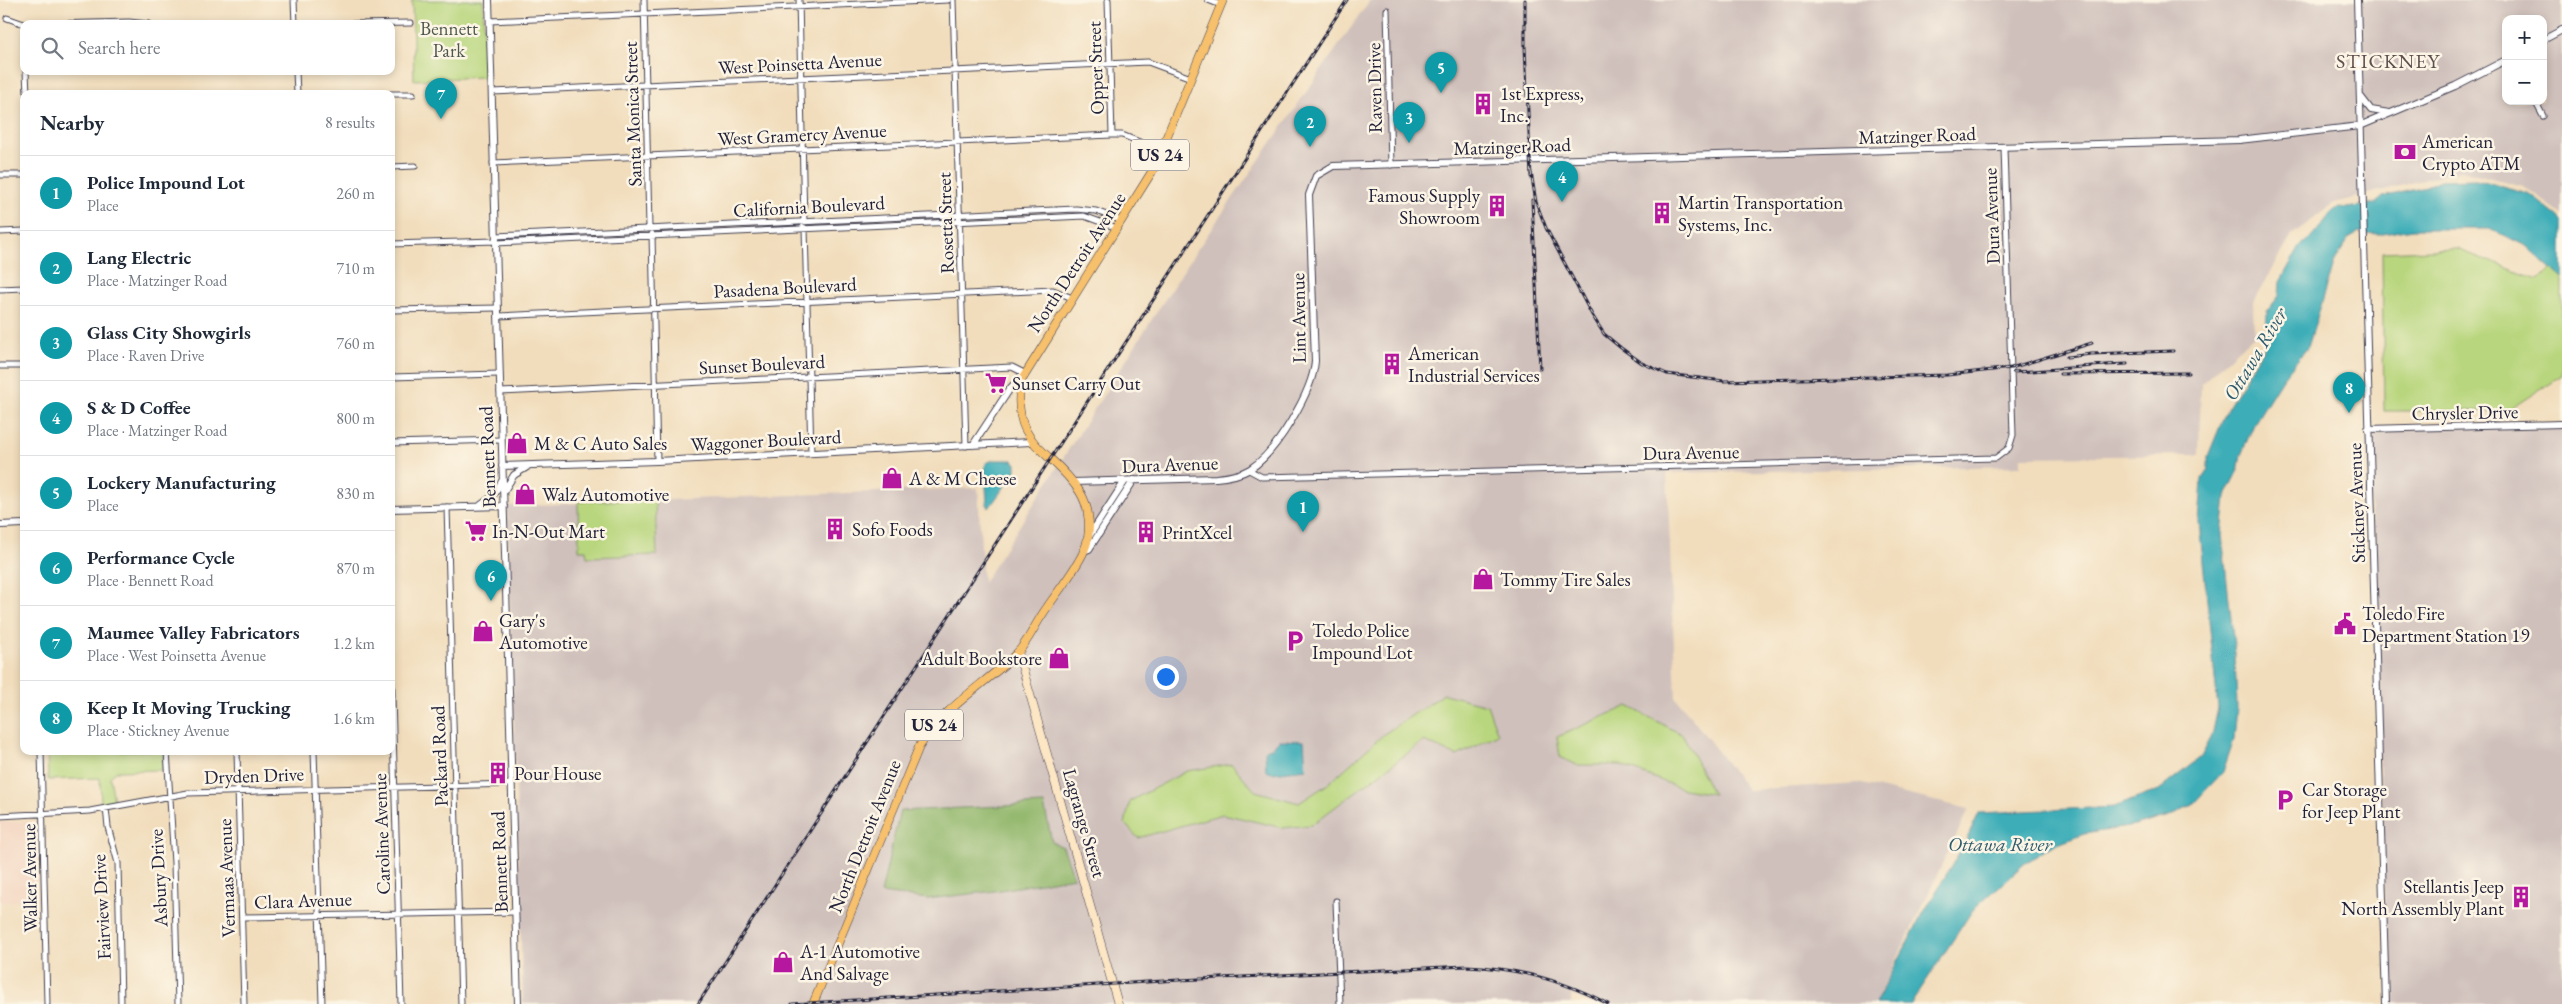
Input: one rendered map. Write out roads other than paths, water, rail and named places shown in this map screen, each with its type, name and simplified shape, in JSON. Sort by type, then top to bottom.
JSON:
[{"type":"main road","name":"North Detroit Avenue","points":[[813,1004],[919,747],[946,712],[1018,652],[1084,551],[1088,515],[1081,495],[1073,482],[1031,442],[1022,424],[1019,411],[1019,390],[1024,374],[1144,187],[1162,151],[1222,2]]},
{"type":"main road","name":"Lagrange Street","points":[[1018,652],[1118,1004]]},
{"type":"street","points":[[294,0],[295,20]]},
{"type":"street","name":"Bennett Road","points":[[489,0],[518,1004]]},
{"type":"street","name":"Santa Monica Street","points":[[644,0],[650,228],[654,233],[650,235],[657,461]]},
{"type":"street","points":[[799,0],[805,221],[810,226],[805,228],[811,453]]},
{"type":"street","points":[[490,21],[948,0]]},
{"type":"street","name":"Rosetta Street","points":[[953,0],[962,294],[970,446]]},
{"type":"street","name":"Opper Street","points":[[1108,0],[1112,135]]},
{"type":"street","points":[[1208,0],[1222,2]]},
{"type":"street","name":"Stickney Avenue","points":[[2357,0],[2386,1004]]},
{"type":"street","name":"Raven Drive","points":[[1386,10],[1390,164]]},
{"type":"street","points":[[7,18],[20,23]]},
{"type":"street","points":[[395,23],[411,23]]},
{"type":"street","points":[[2547,38],[2562,30]]},
{"type":"street","name":"Matzinger Road","points":[[1316,176],[1333,166],[2221,141],[2360,126],[2455,86],[2502,62]]},
{"type":"street","name":"West Poinsetta Avenue","points":[[492,92],[1110,63],[1153,63],[1191,78]]},
{"type":"street","points":[[26,75],[27,90]]},
{"type":"street","points":[[296,75],[297,90]]},
{"type":"street","points":[[395,94],[413,94]]},
{"type":"street","points":[[2360,95],[2371,110],[2379,113],[2395,112]]},
{"type":"street","points":[[2537,105],[2543,116]]},
{"type":"street","name":"West Gramercy Avenue","points":[[494,163],[1112,135],[1122,135],[1162,151]]},
{"type":"street","name":"Dura Avenue","points":[[1073,482],[1216,478],[1234,476],[1249,470],[1262,477],[1996,458],[2009,448],[2013,435],[2004,148]]},
{"type":"street","points":[[395,167],[415,166]]},
{"type":"street","points":[[0,175],[20,174]]},
{"type":"street","name":"Lint Avenue","points":[[1249,470],[1262,460],[1273,447],[1306,395],[1313,377],[1315,361],[1309,202],[1310,188],[1316,176]]},
{"type":"street","name":"California Boulevard","points":[[496,240],[574,231],[1046,210],[1090,209],[1120,225]]},
{"type":"street","points":[[1046,210],[1047,217]]},
{"type":"street","name":"California Boulevard","points":[[395,244],[728,232],[1047,217],[1089,216],[1120,225]]},
{"type":"street","points":[[883,218],[883,225]]},
{"type":"street","points":[[727,225],[728,232]]},
{"type":"street","points":[[0,232],[20,231]]},
{"type":"street","points":[[574,231],[575,238]]},
{"type":"street","points":[[0,289],[20,288]]},
{"type":"street","name":"Pasadena Boulevard","points":[[498,316],[1053,290],[1072,298]]},
{"type":"street","points":[[395,310],[498,308]]},
{"type":"street","points":[[0,366],[20,366]]},
{"type":"street","name":"Sunset Boulevard","points":[[500,392],[1012,367],[1024,374]]},
{"type":"street","points":[[395,377],[499,374]]},
{"type":"street","name":"North Detroit Avenue","points":[[970,446],[1009,390],[1024,374]]},
{"type":"street","name":"Chrysler Drive","points":[[2368,429],[2562,424]]},
{"type":"street","points":[[395,443],[501,440]]},
{"type":"street","name":"Waggoner Boulevard","points":[[502,466],[657,461],[1031,442]]},
{"type":"street","points":[[503,497],[507,484],[514,474],[532,465]]},
{"type":"street","points":[[478,506],[492,497],[503,480]]},
{"type":"street","points":[[1084,551],[1089,549],[1134,480]]},
{"type":"street","points":[[1086,540],[1125,481]]},
{"type":"street","points":[[395,509],[504,506]]},
{"type":"street","name":"Packard Road","points":[[447,507],[461,1004]]},
{"type":"street","points":[[0,524],[20,524]]},
{"type":"street","name":"Walker Avenue","points":[[41,755],[47,1004]]},
{"type":"street","name":"Asbury Drive","points":[[167,755],[168,795],[174,863],[178,1004]]},
{"type":"street","name":"Vermaas Avenue","points":[[238,755],[244,1004]]},
{"type":"street","points":[[314,755],[322,1004]]},
{"type":"street","name":"Caroline Avenue","points":[[394,755],[401,1004]]},
{"type":"street","name":"Dryden Drive","points":[[0,816],[42,815],[106,808],[168,795],[239,790],[512,784]]},
{"type":"street","name":"Fairview Drive","points":[[106,808],[108,827],[118,863],[121,1004]]},
{"type":"street","points":[[1336,901],[1340,1004]]},
{"type":"street","name":"Clara Avenue","points":[[242,917],[319,914],[515,912]]},
{"type":"water","name":"Ottawa River","points":[[2476,179],[2528,193],[2559,217],[2562,222],[2562,279],[2526,246],[2490,229],[2413,229],[2382,234],[2359,233],[2348,239],[2335,261],[2308,347],[2282,379],[2255,422],[2241,455],[2238,472],[2226,496],[2222,535],[2235,655],[2237,707],[2234,739],[2223,772],[2191,806],[2176,814],[2134,826],[2084,834],[2050,847],[2024,864],[1972,911],[1911,1004],[1875,1004],[1921,917],[1965,843],[1979,813],[2114,807],[2159,790],[2201,757],[2212,736],[2218,708],[2199,522],[2202,479],[2208,469],[2208,456],[2227,409],[2266,344],[2267,311],[2279,296],[2280,282],[2300,246],[2313,236],[2332,212],[2339,207],[2347,208],[2375,204],[2383,197],[2425,187],[2441,180]]},
{"type":"water","points":[[993,460],[1013,460],[1016,464],[1016,471],[989,508],[987,504],[985,469],[986,463]]},
{"type":"water","points":[[1279,740],[1304,741],[1306,769],[1272,773],[1266,771],[1265,750],[1272,748]]},
{"type":"railway","points":[[698,1004],[1347,0]]},
{"type":"railway","points":[[1525,0],[1525,47],[1531,177]]},
{"type":"railway","points":[[1531,172],[1536,202],[1546,228],[1604,334],[1642,363],[1667,374],[1724,381],[1947,375],[2011,368],[2092,343]]},
{"type":"railway","points":[[1532,200],[1540,369]]},
{"type":"railway","points":[[2067,357],[2091,354],[2173,351]]},
{"type":"railway","points":[[2013,372],[2127,364]]},
{"type":"railway","points":[[2060,374],[2189,373]]},
{"type":"railway","points":[[792,1004],[1179,980],[1466,966],[1484,967],[1539,977],[1575,989],[1608,1004]]},
{"type":"place","name":"Lockery Manufacturing","points":[[1441,93]]},
{"type":"place","name":"1st Express, Inc.","points":[[1483,104]]},
{"type":"place","name":"Maumee Valley Fabricators","points":[[441,119]]},
{"type":"place","name":"Glass City Showgirls","points":[[1409,143]]},
{"type":"place","name":"Lang Electric","points":[[1310,147]]},
{"type":"place","name":"American Crypto ATM","points":[[2405,152]]},
{"type":"place","name":"S & D Coffee","points":[[1562,202]]},
{"type":"place","name":"Famous Supply Showroom","points":[[1497,206]]},
{"type":"place","name":"Martin Transportation Systems, Inc.","points":[[1662,213]]},
{"type":"place","name":"American Industrial Services","points":[[1392,364]]},
{"type":"place","name":"Sunset Carry Out","points":[[996,383]]},
{"type":"place","name":"Keep It Moving Trucking","points":[[2349,413]]},
{"type":"place","name":"M & C Auto Sales","points":[[517,443]]},
{"type":"place","name":"A & M Cheese","points":[[892,478]]},
{"type":"place","name":"Walz Automotive","points":[[525,494]]},
{"type":"place","name":"Sofo Foods","points":[[835,529]]},
{"type":"place","name":"In-N-Out Mart","points":[[476,531]]},
{"type":"place","name":"PrintXcel","points":[[1146,532]]},
{"type":"place","name":"Police Impound Lot","points":[[1303,532]]},
{"type":"place","name":"Tommy Tire Sales","points":[[1483,579]]},
{"type":"place","name":"Performance Cycle","points":[[491,601]]},
{"type":"place","name":"Toledo Fire Department Station 19","points":[[2345,624]]},
{"type":"place","name":"Gary's Automotive","points":[[483,631]]},
{"type":"place","name":"Toledo Police Impound Lot","points":[[1295,641]]},
{"type":"place","name":"Adult Bookstore","points":[[1059,658]]},
{"type":"place","name":"Pour House","points":[[498,773]]},
{"type":"place","name":"Car Storage for Jeep Plant","points":[[2285,800]]},
{"type":"place","name":"Stellantis Jeep North Assembly Plant","points":[[2521,897]]},
{"type":"place","name":"A-1 Automotive And Salvage","points":[[783,962]]},
{"type":"district","name":"STICKNEY","points":[[2388,61]]},
{"type":"park label","name":"Bennett Park","points":[[449,39]]}]
